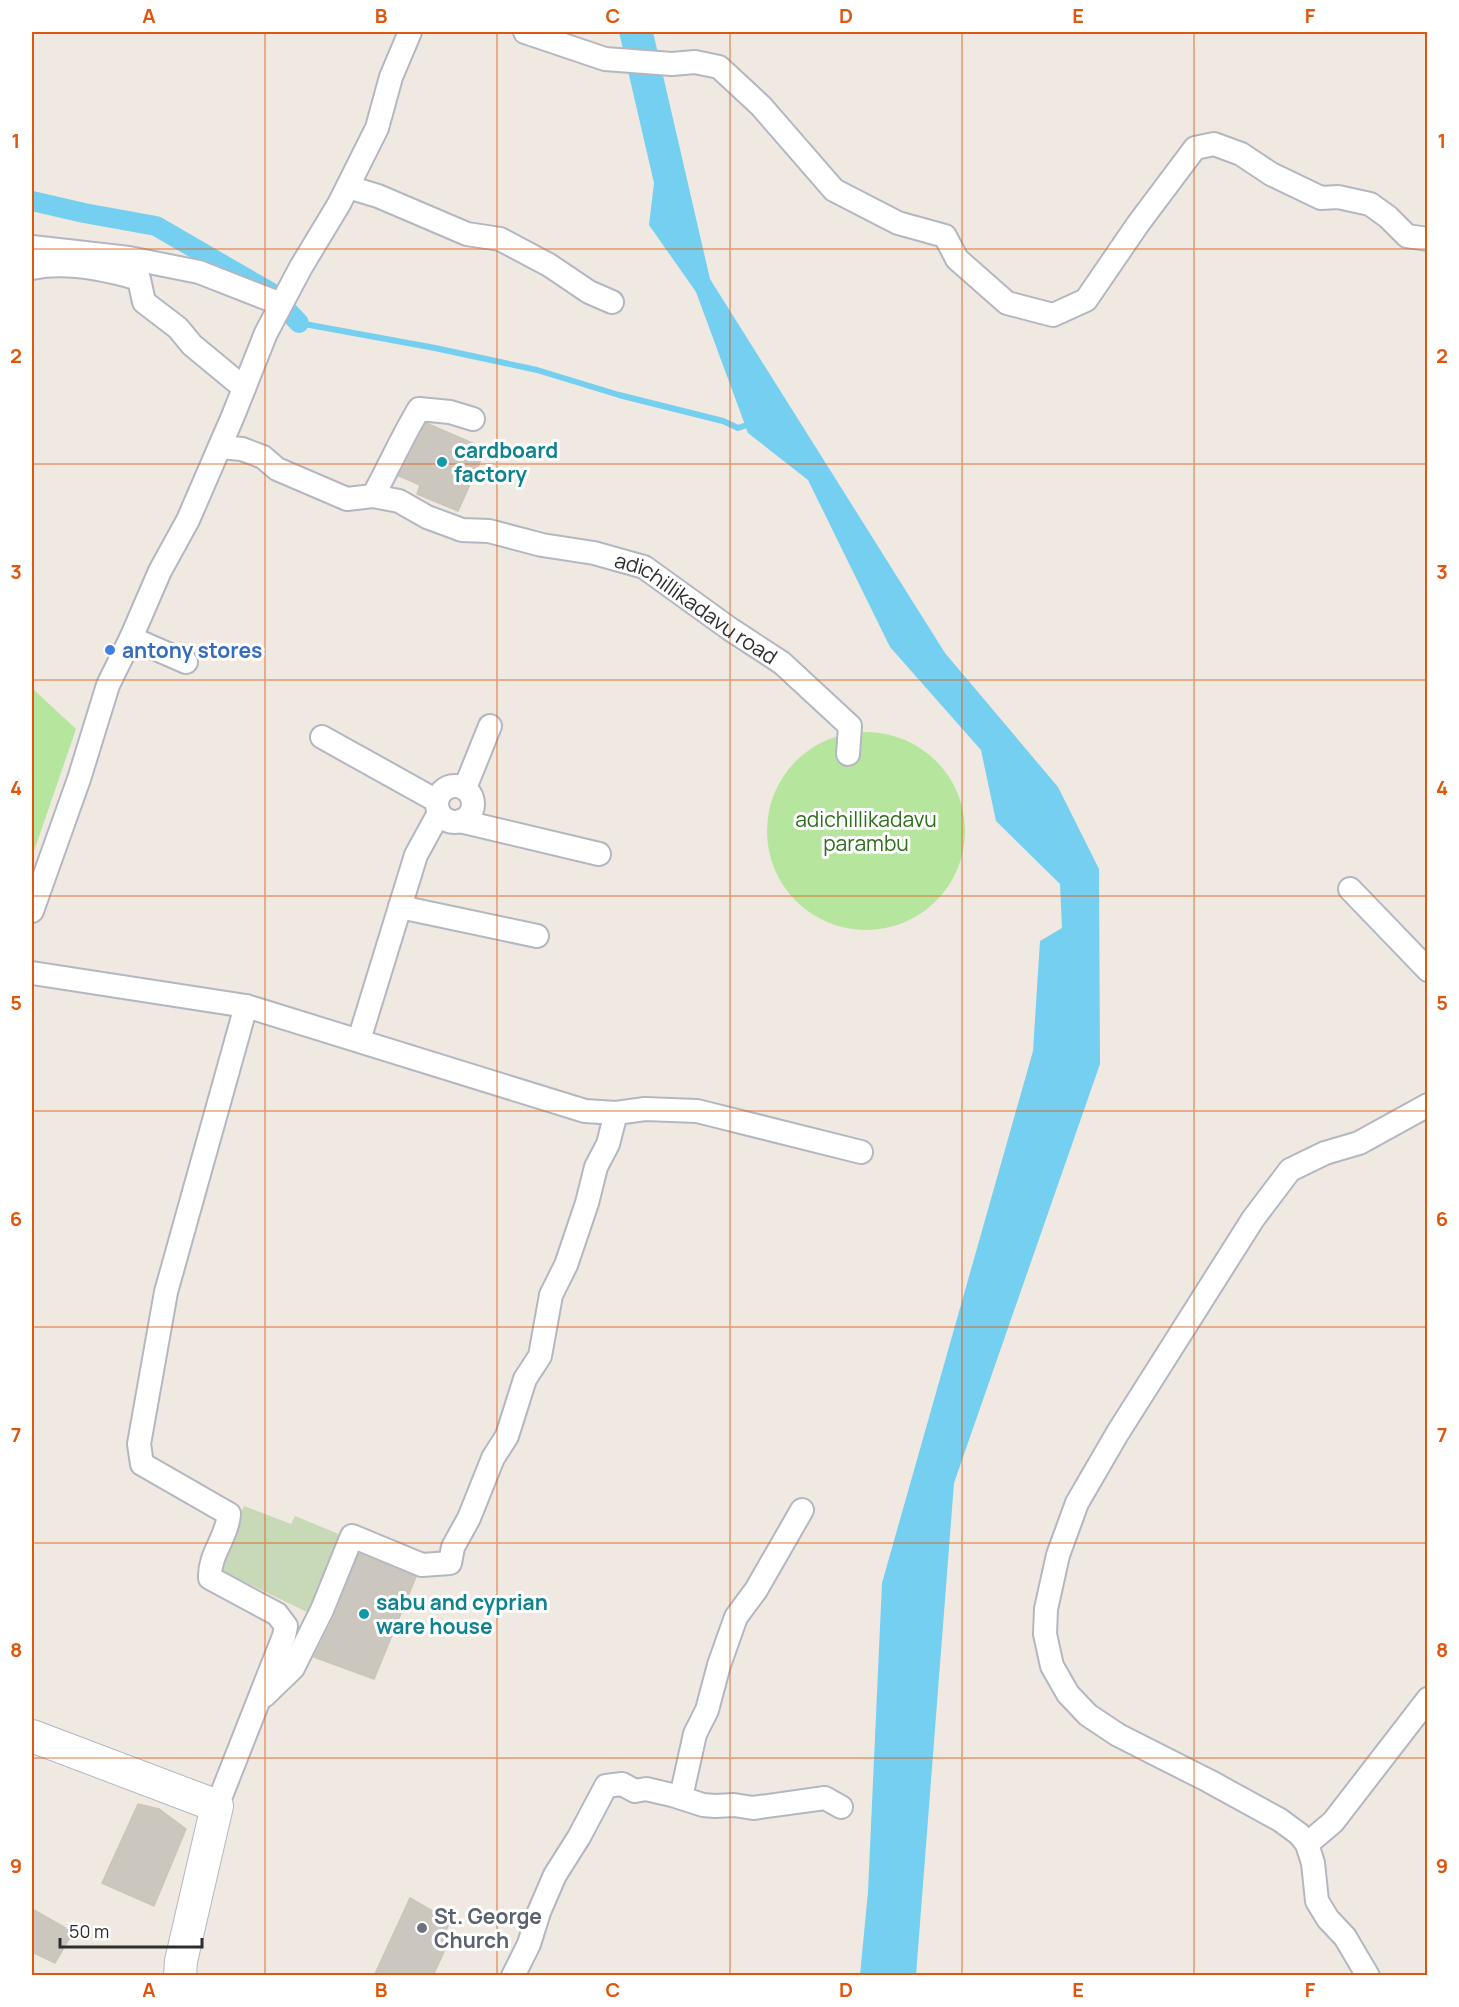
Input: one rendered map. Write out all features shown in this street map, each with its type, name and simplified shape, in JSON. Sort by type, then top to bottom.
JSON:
[{"type":"main road","points":[[32,1736],[217,1806],[181,1961],[180,1976]]},
{"type":"street","points":[[32,911],[79,779],[108,685],[160,571],[188,520],[266,333],[348,187],[377,128],[391,77],[410,32]]},
{"type":"street","points":[[525,32],[605,59],[672,64],[695,62],[719,68],[761,106],[834,190],[898,223],[945,236],[957,260],[1007,303],[1053,315],[1086,300],[1138,224],[1195,148],[1214,144],[1241,154],[1271,174],[1321,198],[1338,197],[1370,204],[1388,217],[1407,236],[1428,239]]},
{"type":"street","points":[[348,187],[378,196],[467,234],[500,239],[549,265],[589,292],[612,302]]},
{"type":"street","points":[[32,247],[129,258],[199,272],[281,304]]},
{"type":"street","points":[[32,268],[44,264],[87,268],[112,271],[138,279],[144,302],[178,328],[192,345],[244,388]]},
{"type":"street","points":[[220,447],[242,449],[263,457],[277,469],[346,499],[373,496],[391,465],[402,437],[419,409],[450,412],[472,419]]},
{"type":"street","name":"adichillikadavu road","points":[[373,496],[399,501],[428,518],[462,530],[489,531],[542,544],[594,553],[644,567],[782,663],[850,726],[848,754]]},
{"type":"street","points":[[130,638],[186,662]]},
{"type":"street","points":[[465,788],[490,726]]},
{"type":"street","points":[[322,737],[445,812],[465,818],[472,809],[472,797],[465,788],[453,785],[447,787],[439,795],[445,812]]},
{"type":"street","points":[[445,812],[599,854]]},
{"type":"street","points":[[359,1040],[416,855],[445,812]]},
{"type":"street","points":[[1350,889],[1428,969]]},
{"type":"street","points":[[400,907],[537,936]]},
{"type":"street","points":[[32,973],[246,1006],[585,1111],[616,1113],[645,1109],[697,1111],[861,1152]]},
{"type":"street","points":[[217,1806],[286,1626],[277,1614],[210,1578],[210,1564],[228,1527],[229,1514],[142,1464],[139,1444],[166,1292],[246,1006]]},
{"type":"street","points":[[1368,1976],[1345,1937],[1328,1919],[1317,1900],[1313,1863],[1307,1844],[1299,1834],[1280,1820],[1118,1735],[1088,1715],[1068,1694],[1052,1666],[1045,1634],[1046,1609],[1058,1555],[1077,1503],[1164,1358],[1253,1219],[1290,1170],[1325,1153],[1359,1143],[1428,1105]]},
{"type":"street","points":[[259,1701],[293,1668],[322,1610],[352,1536],[422,1565],[450,1563],[453,1547],[473,1508],[493,1458],[507,1436],[525,1379],[540,1356],[551,1295],[566,1265],[587,1203],[596,1167],[608,1144],[616,1113]]},
{"type":"street","points":[[681,1797],[695,1734],[707,1710],[719,1665],[736,1617],[756,1590],[802,1510]]},
{"type":"street","points":[[1307,1844],[1333,1822],[1428,1699]]},
{"type":"street","points":[[513,1976],[529,1944],[539,1912],[555,1875],[579,1837],[606,1786],[622,1784],[635,1791],[646,1789],[703,1805],[734,1805],[753,1808],[825,1798],[841,1807]]},
{"type":"green space","points":[[32,683],[35,691],[76,729],[32,857]]},
{"type":"green space","name":"adichillikadavu parambu","points":[[856,732],[876,732],[913,743],[943,768],[958,793],[965,821],[961,860],[954,878],[929,908],[913,919],[895,926],[876,930],[856,930],[819,919],[789,894],[778,878],[771,860],[767,841],[767,821],[778,784],[803,754],[819,743],[837,736]]},
{"type":"green space","points":[[244,1506],[291,1524],[295,1516],[341,1535],[309,1613],[218,1569]]},
{"type":"water","points":[[619,32],[653,32],[710,279],[945,653],[1058,787],[1099,869],[1100,1064],[954,1483],[916,1975],[860,1975],[868,1892],[882,1583],[1033,1051],[1040,941],[1062,928],[1060,884],[996,821],[981,750],[890,647],[808,480],[748,433],[696,292],[649,225],[654,183]]},
{"type":"building","name":"cardboard factory","points":[[426,423],[486,449],[458,511],[417,494],[420,485],[399,476]]},
{"type":"building","name":"sabu and cyprian ware house","points":[[359,1554],[416,1577],[374,1679],[314,1657],[335,1615]]},
{"type":"building","points":[[138,1804],[159,1809],[186,1829],[154,1906],[102,1883]]},
{"type":"building","name":"St. George Church","points":[[410,1898],[450,1921],[444,1935],[451,1936],[433,1976],[374,1976]]},
{"type":"building","points":[[32,1909],[73,1932],[55,1963],[32,1952]]},
{"type":"waterway","points":[[32,201],[156,226],[270,292],[299,323]]},
{"type":"waterway","points":[[299,323],[435,348],[537,370],[619,395],[723,421],[738,428],[753,423]]},
{"type":"place","name":"cardboard factory","points":[[442,462]]},
{"type":"place","name":"antony stores","points":[[110,650]]},
{"type":"place","name":"sabu and cyprian ware house","points":[[364,1614]]},
{"type":"place","name":"St. George Church","points":[[422,1928]]}]
